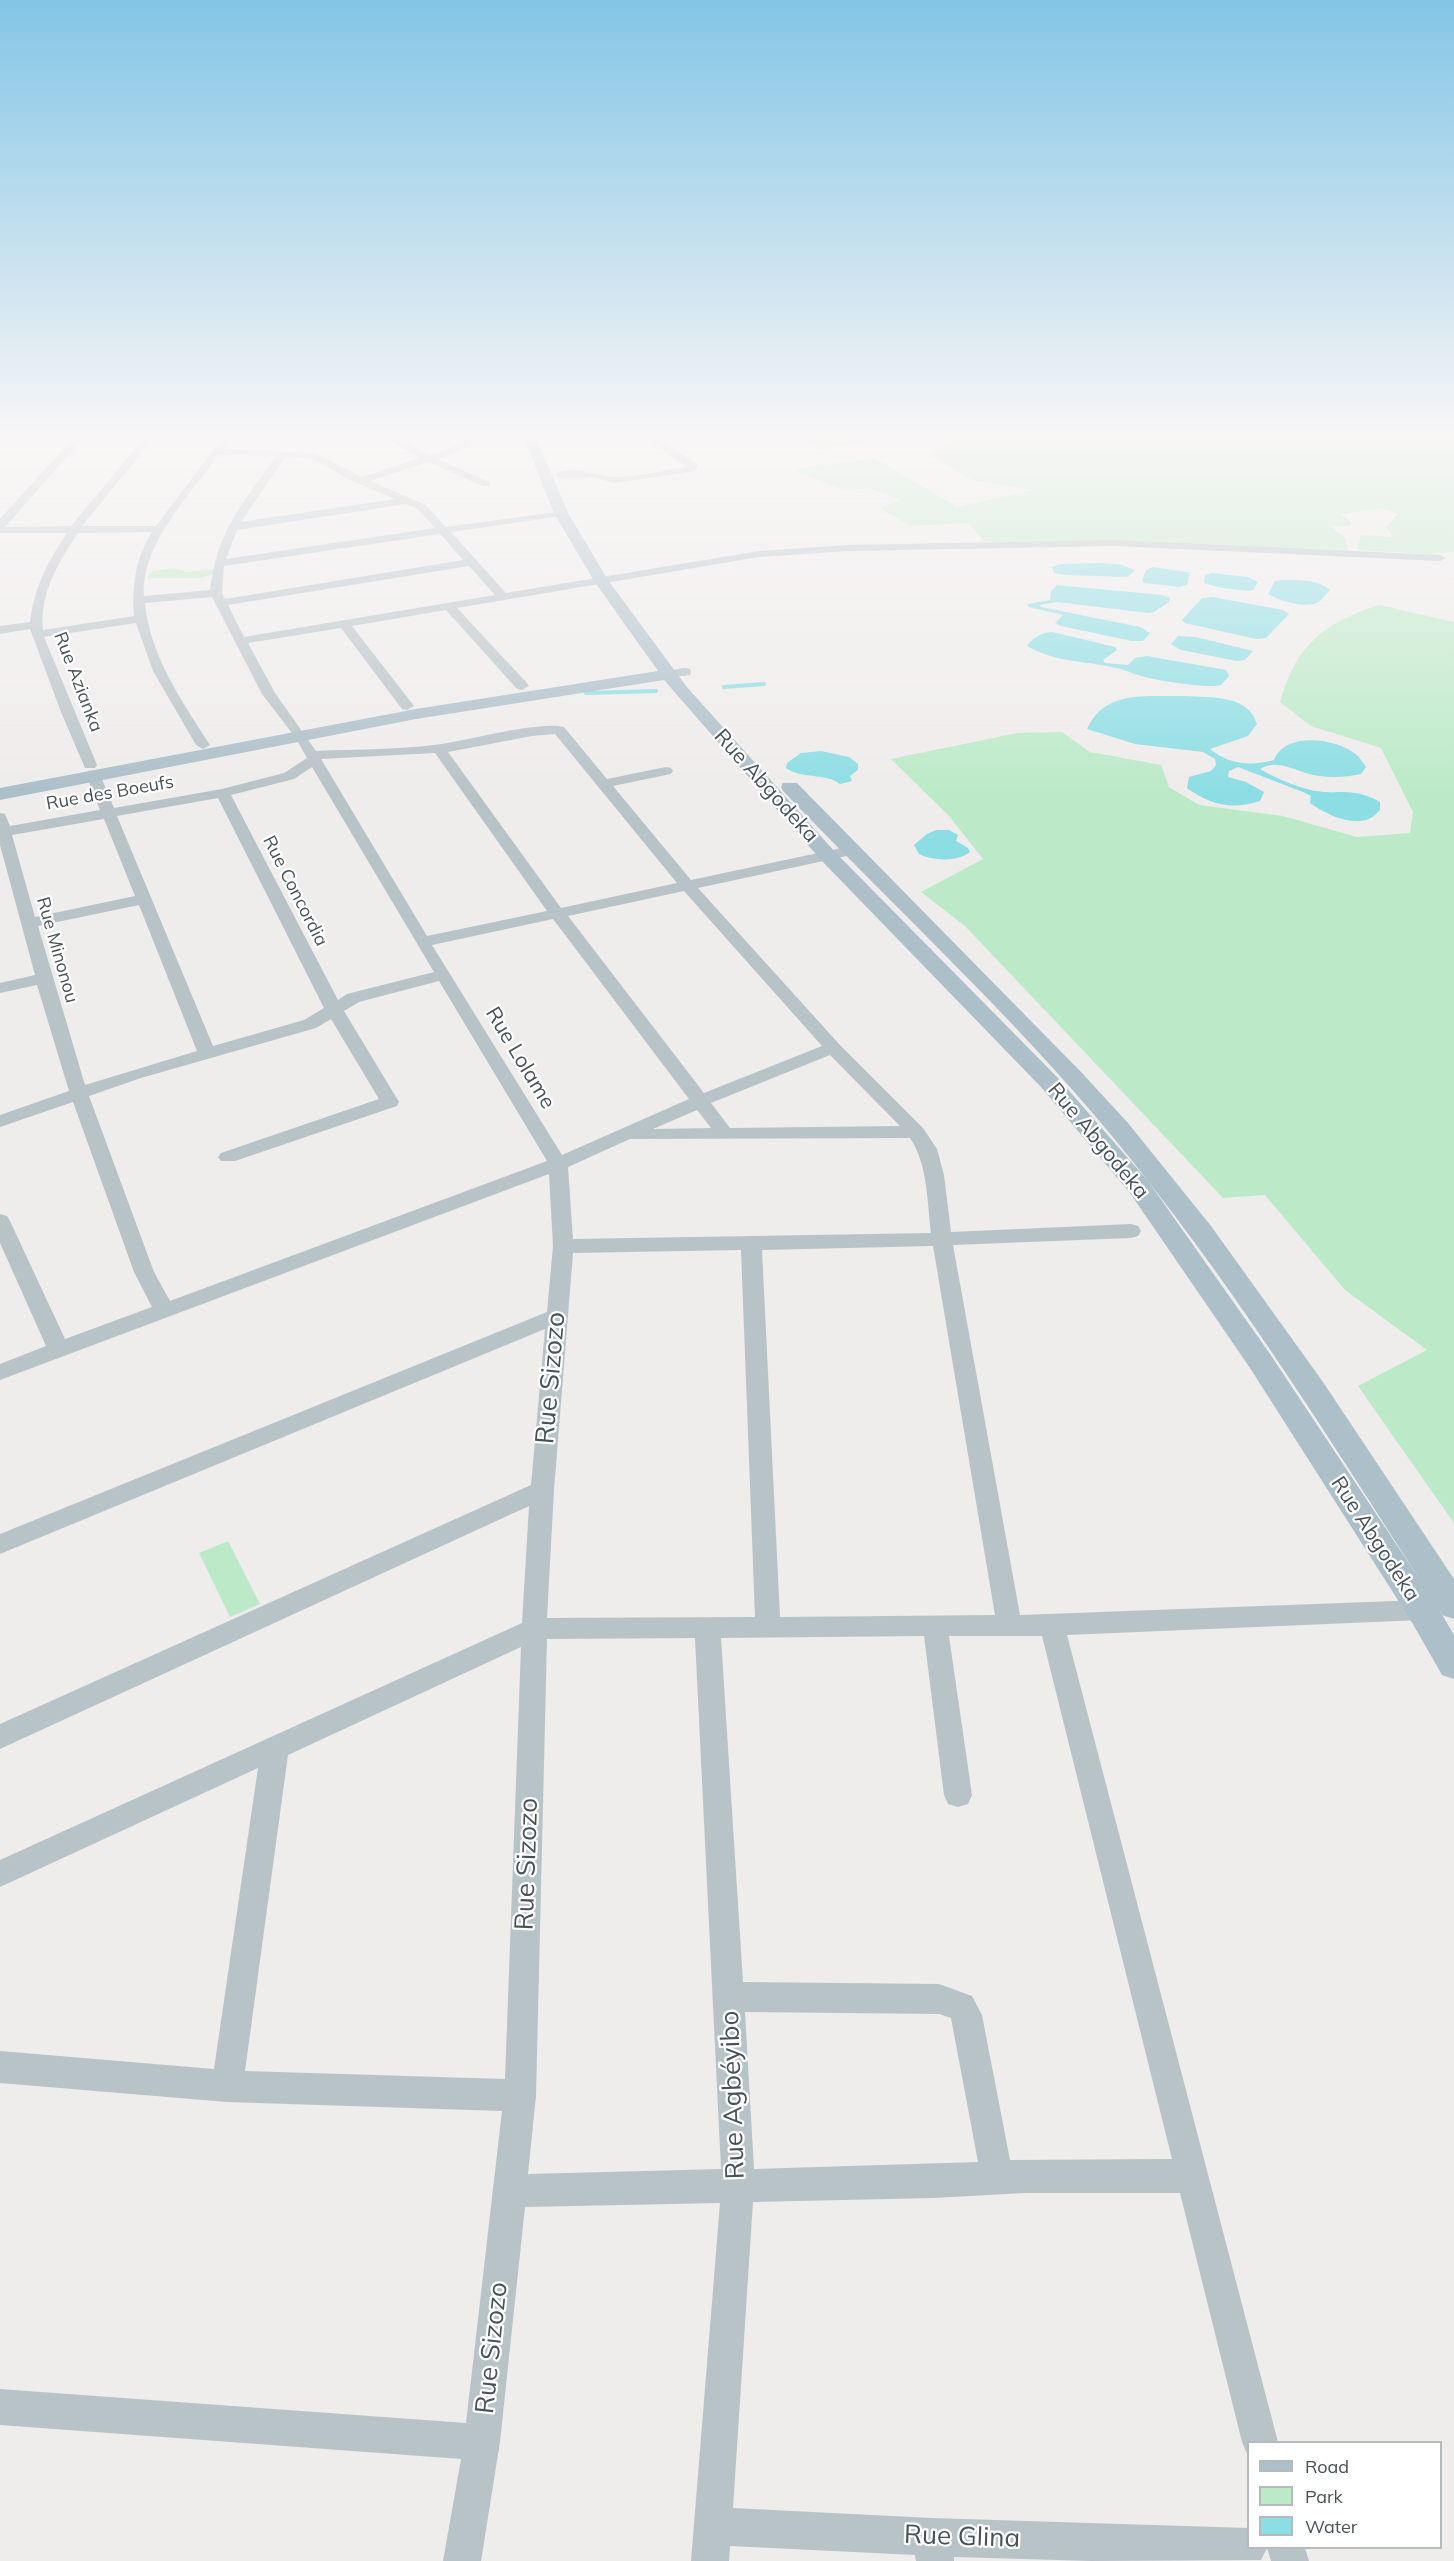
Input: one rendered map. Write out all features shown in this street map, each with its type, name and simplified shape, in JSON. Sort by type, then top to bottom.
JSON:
[{"type":"main road","points":[[589,553],[608,580]]},
{"type":"main road","points":[[596,553],[608,580]]},
{"type":"main road","name":"Rue Abgodeka","points":[[608,580],[672,668],[1049,1082],[1138,1187],[1260,1360],[1422,1610],[1454,1665]]},
{"type":"main road","points":[[0,781],[92,771],[298,731],[407,706],[522,686],[672,668]]},
{"type":"main road","points":[[0,795],[203,745],[552,691],[672,668]]},
{"type":"main road","name":"Rue Abgodeka","points":[[840,854],[994,994],[1072,1077],[1161,1179],[1287,1352],[1454,1606]]},
{"type":"street","name":"Rue Azianka","points":[[61,553],[44,583],[36,613],[37,630],[65,707],[207,1052]]},
{"type":"street","points":[[148,553],[142,563],[138,600],[140,619],[155,663],[203,745]]},
{"type":"street","points":[[218,598],[219,563],[223,553]]},
{"type":"street","points":[[219,563],[290,553]]},
{"type":"street","points":[[462,553],[504,598]]},
{"type":"street","points":[[240,641],[743,556],[793,553]]},
{"type":"street","points":[[1326,553],[1440,558]]},
{"type":"street","points":[[138,600],[218,598],[470,562]]},
{"type":"street","name":"Rue Lolame","points":[[218,598],[269,694],[298,731],[422,942],[558,1164]]},
{"type":"street","points":[[450,606],[522,686]]},
{"type":"street","points":[[0,630],[37,630],[140,619]]},
{"type":"street","points":[[345,625],[407,706]]},
{"type":"street","points":[[312,758],[439,749],[555,729],[561,732],[687,885],[833,1048],[916,1132],[927,1149],[934,1175],[942,1239],[1009,1625]]},
{"type":"street","points":[[439,749],[557,913],[702,1101],[724,1133]]},
{"type":"street","name":"Rue des Boeufs","points":[[1,823],[108,813],[223,793],[289,776],[312,758]]},
{"type":"street","points":[[604,784],[666,771]]},
{"type":"street","name":"Rue Concordia","points":[[223,793],[333,1008],[390,1102],[228,1156]]},
{"type":"street","name":"Rue Minonou","points":[[1,823],[79,1094],[144,1272],[164,1310]]},
{"type":"street","points":[[422,942],[840,854]]},
{"type":"street","points":[[29,923],[144,899]]},
{"type":"street","points":[[0,1121],[207,1052],[310,1024],[353,998],[444,975]]},
{"type":"street","points":[[0,988],[44,978]]},
{"type":"street","points":[[0,1372],[558,1164],[702,1101],[833,1048]]},
{"type":"street","points":[[627,1135],[916,1132]]},
{"type":"street","name":"Rue Sizozo","points":[[462,2561],[482,2442],[520,2096],[534,1629],[555,1317],[563,1246],[558,1164]]},
{"type":"street","points":[[0,1221],[59,1350]]},
{"type":"street","points":[[563,1246],[751,1245],[1131,1231]]},
{"type":"street","points":[[751,1245],[768,1627]]},
{"type":"street","points":[[0,1544],[555,1317]]},
{"type":"street","points":[[0,1737],[542,1490]]},
{"type":"street","points":[[0,1874],[534,1629],[1052,1625],[1422,1610]]},
{"type":"street","points":[[1052,1625],[1260,2441]]},
{"type":"street","points":[[934,1626],[958,1795]]},
{"type":"street","name":"Rue Agbéyibo","points":[[707,1628],[738,2184],[711,2543]]},
{"type":"street","points":[[227,2086],[275,1748]]},
{"type":"street","points":[[729,1997],[939,1999],[960,2007],[967,2015],[974,2046],[997,2176]]},
{"type":"street","points":[[1,2070],[227,2086],[520,2096]]},
{"type":"street","points":[[509,2191],[934,2181],[997,2176],[1193,2176]]},
{"type":"street","points":[[0,2407],[482,2442]]},
{"type":"street","name":"Rue Glina","points":[[711,2543],[934,2549],[1247,2547]]},
{"type":"green space","points":[[1402,553],[1448,553],[1429,554]]},
{"type":"green space","points":[[174,568],[187,572],[214,569],[216,572],[202,578],[147,578],[152,571]]},
{"type":"green space","points":[[1379,605],[1454,622],[1454,1523],[1358,1386],[1427,1350],[1345,1290],[1265,1195],[1223,1198],[965,926],[921,892],[983,859],[949,816],[891,759],[1017,733],[1062,732],[1090,752],[1161,765],[1169,787],[1199,805],[1283,816],[1357,837],[1410,833],[1413,812],[1381,748],[1311,726],[1280,702],[1294,665],[1314,639],[1342,620]]},
{"type":"green space","points":[[228,1541],[260,1604],[230,1617],[199,1553]]},
{"type":"water","points":[[1062,564],[1122,565],[1135,570],[1128,577],[1065,575],[1054,573],[1052,567]]},
{"type":"water","points":[[1153,567],[1190,573],[1187,585],[1179,587],[1145,583],[1142,581],[1146,570]]},
{"type":"water","points":[[1212,573],[1248,577],[1258,582],[1253,590],[1249,591],[1221,588],[1204,583],[1205,575]]},
{"type":"water","points":[[1275,581],[1314,582],[1330,590],[1315,604],[1294,604],[1268,594]]},
{"type":"water","points":[[1057,585],[1162,595],[1170,598],[1169,602],[1154,612],[1148,613],[1057,602],[1040,605],[1140,627],[1150,633],[1143,641],[1132,641],[1061,626],[1055,623],[1063,615],[1028,607],[1028,604],[1050,600],[1051,591]]},
{"type":"water","points":[[1213,597],[1283,610],[1289,614],[1266,638],[1256,639],[1185,623],[1182,620],[1202,598]]},
{"type":"water","points":[[1052,632],[1115,647],[1117,650],[1103,660],[1105,663],[1128,665],[1135,658],[1147,656],[1226,670],[1229,676],[1221,685],[1214,686],[1180,683],[1059,658],[1027,646],[1038,636]]},
{"type":"water","points":[[1178,636],[1196,637],[1253,651],[1245,660],[1237,661],[1181,650],[1171,644]]},
{"type":"water","points":[[1142,696],[1184,696],[1237,702],[1252,714],[1257,724],[1248,736],[1210,749],[1233,761],[1257,763],[1274,760],[1280,751],[1300,741],[1325,741],[1348,749],[1357,755],[1366,767],[1361,774],[1324,777],[1282,765],[1260,769],[1307,789],[1360,794],[1369,797],[1380,802],[1380,810],[1362,821],[1338,818],[1310,803],[1311,796],[1238,767],[1229,771],[1228,777],[1246,782],[1264,792],[1260,801],[1240,805],[1213,802],[1187,788],[1189,777],[1211,771],[1216,765],[1215,759],[1203,752],[1135,744],[1087,729],[1095,716],[1116,701]]},
{"type":"water","points":[[821,751],[849,757],[858,764],[858,770],[850,776],[852,781],[840,784],[834,780],[799,774],[786,768],[787,763],[801,753]]},
{"type":"water","points":[[936,830],[949,830],[958,835],[956,841],[968,848],[970,852],[959,858],[945,859],[919,854],[914,845]]},
{"type":"waterway","points":[[724,687],[764,684]]},
{"type":"waterway","points":[[586,693],[656,691]]}]
